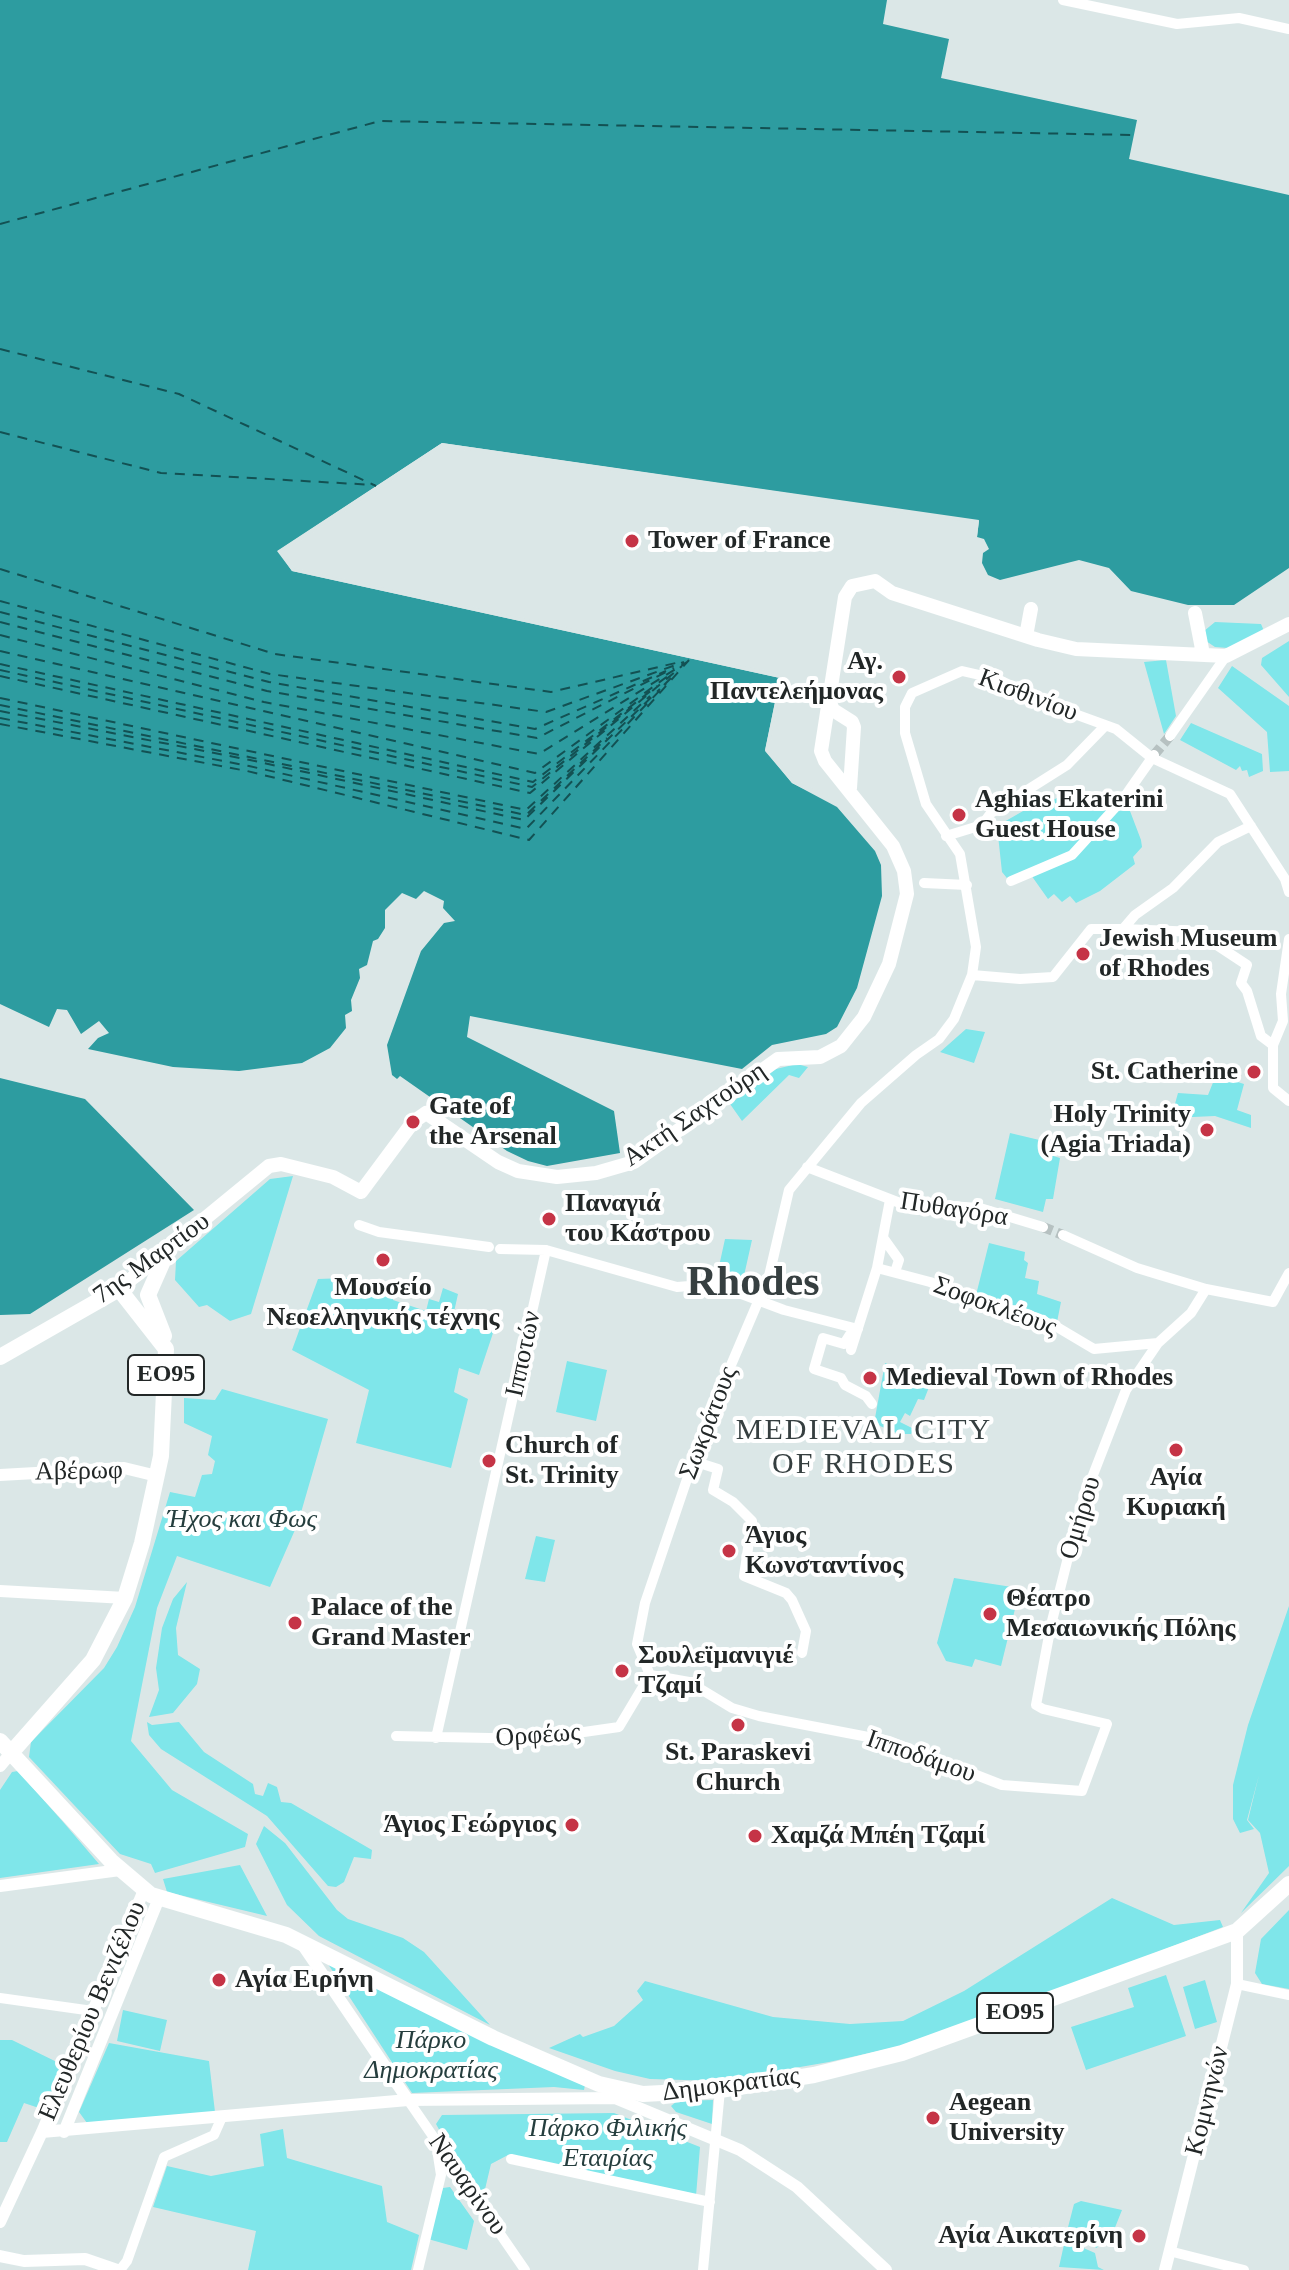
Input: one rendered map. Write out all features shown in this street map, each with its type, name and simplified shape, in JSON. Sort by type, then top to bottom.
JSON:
[{"type":"main road","points":[[916,883],[893,846],[822,756],[845,597],[857,583],[875,581],[892,593],[1076,649],[1226,656],[1289,624]]},
{"type":"main road","points":[[1026,636],[1031,609]]},
{"type":"main road","points":[[1195,613],[1203,654]]},
{"type":"main road","points":[[829,700],[837,713],[852,722],[850,789]]},
{"type":"main road","name":"Ακτή Σαχτούρη","points":[[418,1117],[426,1113],[498,1162],[518,1171],[557,1177],[626,1166],[770,1064],[786,1057],[820,1057],[841,1046],[864,1017],[889,964],[916,883]]},
{"type":"main road","name":"7ης Μαρτίου","points":[[0,1357],[119,1289],[269,1166],[281,1164],[333,1177],[361,1192],[418,1117]]},
{"type":"main road","points":[[166,1349],[148,1295],[167,1252]]},
{"type":"main road","name":"ΕΟ95","points":[[119,1289],[166,1349],[163,1441],[157,1476],[125,1598],[93,1660],[30,1732],[6,1747],[125,1874]]},
{"type":"main road","points":[[0,1734],[30,1732]]},
{"type":"main road","name":"Δημοκρατίας","points":[[125,1874],[159,1898],[266,1927],[493,2038],[599,2084],[643,2094],[720,2090],[814,2075],[902,2053],[1237,1931],[1289,1884]]},
{"type":"street","points":[[1063,0],[1177,24],[1239,18],[1289,29]]},
{"type":"street","points":[[1170,736],[1226,656]]},
{"type":"street","name":"Κισθινίου","points":[[905,707],[912,693],[962,671],[997,679],[1116,729],[1153,756],[1230,794],[1285,879],[1289,892]]},
{"type":"street","name":"Σωκράτους","points":[[650,1675],[637,1644],[645,1603],[693,1461],[769,1276],[789,1190],[861,1103],[939,1039],[954,1019],[972,975],[976,947],[960,854],[926,804],[910,754],[905,707]]},
{"type":"street","points":[[946,836],[982,825],[991,813],[1067,765],[1105,726]]},
{"type":"street","points":[[1011,881],[1072,855],[1123,799],[1153,756]]},
{"type":"street","points":[[1123,929],[1135,915],[1173,888],[1218,842],[1251,826]]},
{"type":"street","points":[[916,883],[967,885]]},
{"type":"street","points":[[972,975],[1053,977],[1091,929],[1197,932],[1247,965],[1241,983],[1247,991],[1261,1036],[1273,1045]]},
{"type":"street","points":[[1289,939],[1281,994],[1283,1021],[1273,1045],[1273,1088],[1289,1101]]},
{"type":"street","name":"Πυθαγόρα","points":[[807,1167],[890,1200],[980,1208],[1043,1227]]},
{"type":"street","points":[[851,1350],[855,1328],[877,1268],[890,1200]]},
{"type":"street","points":[[359,1225],[379,1232],[494,1248],[546,1250],[677,1287],[715,1284],[855,1328]]},
{"type":"street","points":[[1063,1235],[1137,1268],[1206,1289],[1273,1302],[1289,1273]]},
{"type":"street","points":[[884,1239],[899,1260],[895,1272]]},
{"type":"street","name":"Ιπποτών","points":[[436,1738],[471,1594],[546,1250]]},
{"type":"street","name":"Σοφοκλέους","points":[[877,1268],[1001,1309],[1020,1311],[1057,1327],[1094,1349],[1104,1351],[1134,1343],[1158,1343]]},
{"type":"street","name":"Ομήρου","points":[[1107,1724],[1036,1705],[1051,1625],[1081,1506],[1126,1390],[1158,1343],[1191,1313],[1206,1289]]},
{"type":"street","points":[[855,1328],[844,1344],[823,1338],[814,1369],[841,1378],[845,1385],[866,1396],[872,1404]]},
{"type":"street","points":[[693,1461],[718,1469],[713,1490],[733,1502],[752,1521],[744,1576],[786,1593],[792,1600],[806,1631],[802,1653]]},
{"type":"street","name":"Αβέρωφ","points":[[0,1475],[124,1468],[157,1476]]},
{"type":"street","points":[[0,1591],[125,1598]]},
{"type":"street","name":"Ορφέως","points":[[396,1736],[535,1739],[619,1727],[650,1675]]},
{"type":"street","name":"Ιπποδάμου","points":[[650,1675],[689,1682],[732,1708],[889,1741],[1002,1785],[1020,1788],[1082,1791],[1107,1724]]},
{"type":"street","points":[[0,1766],[6,1747]]},
{"type":"street","points":[[0,1886],[125,1874]]},
{"type":"street","name":"Ελευθερίου Βενιζέλου","points":[[0,2222],[42,2132],[144,1890]]},
{"type":"street","name":"Ελευθερίου Βενιζέλου","points":[[42,2132],[64,2132],[159,1898]]},
{"type":"street","name":"Κομνηνών","points":[[1165,2270],[1237,1984],[1237,1931]]},
{"type":"street","points":[[300,1941],[408,2100]]},
{"type":"street","points":[[1237,1984],[1289,1995]]},
{"type":"street","points":[[0,1998],[93,2011]]},
{"type":"street","points":[[703,2270],[720,2090]]},
{"type":"street","points":[[64,2132],[408,2100],[615,2098],[717,2138],[797,2187],[886,2270]]},
{"type":"street","name":"Ναυαρίνου","points":[[408,2100],[525,2270]]},
{"type":"street","points":[[0,2256],[24,2261],[85,2259],[118,2270],[127,2261],[162,2161],[177,2149],[214,2135],[222,2117]]},
{"type":"street","points":[[418,2270],[441,2175],[435,2140]]},
{"type":"street","points":[[511,2159],[710,2202]]},
{"type":"street","points":[[1169,2251],[1244,2270]]},
{"type":"green space","points":[[1215,622],[1261,624],[1264,631],[1228,648],[1215,647],[1206,641],[1204,631]]},
{"type":"green space","points":[[1289,641],[1289,697],[1261,665],[1262,658]]},
{"type":"green space","points":[[1166,660],[1176,716],[1164,734],[1144,662]]},
{"type":"green space","points":[[1232,666],[1289,706],[1289,771],[1270,772],[1267,732],[1218,688]]},
{"type":"green space","points":[[1191,723],[1262,754],[1263,771],[1249,777],[1247,770],[1242,771],[1240,766],[1236,770],[1180,740]]},
{"type":"green space","points":[[1075,785],[1106,809],[1128,785],[1142,806],[1130,811],[1142,847],[1133,857],[1135,864],[1100,891],[1076,903],[1070,896],[1062,902],[1054,894],[1048,899],[1031,875],[1011,883],[1002,872],[997,826],[1037,803],[1041,809]]},
{"type":"green space","points":[[966,1029],[985,1032],[974,1063],[940,1052]]},
{"type":"green space","points":[[797,1064],[808,1067],[799,1078],[789,1075],[742,1121],[730,1104],[776,1069]]},
{"type":"green space","points":[[1216,1075],[1244,1084],[1237,1110],[1251,1115],[1251,1128],[1215,1116],[1171,1118],[1178,1093],[1208,1095]]},
{"type":"green space","points":[[1010,1133],[1052,1143],[1050,1155],[1060,1158],[1053,1199],[1046,1199],[1043,1212],[995,1199]]},
{"type":"green space","points":[[293,1176],[251,1314],[230,1321],[207,1305],[199,1307],[175,1280],[176,1261],[270,1179]]},
{"type":"green space","points":[[725,1239],[752,1240],[741,1289],[716,1280]]},
{"type":"green space","points":[[989,1243],[1025,1252],[1024,1260],[1028,1263],[1025,1278],[1039,1281],[1037,1294],[1061,1302],[1056,1327],[1010,1317],[989,1300],[976,1295]]},
{"type":"green space","points":[[346,1278],[393,1293],[393,1300],[426,1311],[429,1299],[439,1302],[443,1288],[458,1294],[452,1321],[494,1330],[479,1375],[459,1368],[454,1392],[468,1399],[451,1468],[356,1443],[369,1390],[292,1350],[318,1279]]},
{"type":"green space","points":[[567,1361],[607,1370],[596,1421],[556,1412]]},
{"type":"green space","points":[[885,1363],[931,1382],[924,1400],[918,1399],[910,1416],[905,1413],[900,1422],[914,1429],[911,1434],[899,1434],[880,1426],[875,1418]]},
{"type":"green space","name":"Ήχος και Φως","points":[[222,1389],[328,1419],[298,1523],[270,1587],[177,1556],[157,1608],[131,1741],[172,1790],[248,1834],[245,1847],[155,1873],[151,1864],[120,1854],[29,1757],[31,1742],[104,1668],[117,1647],[135,1607],[170,1492],[195,1497],[202,1475],[212,1474],[215,1461],[208,1455],[212,1436],[184,1423],[184,1398],[215,1400]]},
{"type":"green space","points":[[536,1536],[555,1540],[545,1582],[525,1579]]},
{"type":"green space","points":[[954,1578],[1012,1587],[1007,1606],[1015,1609],[1001,1666],[975,1659],[972,1667],[946,1661],[937,1643]]},
{"type":"green space","points":[[187,1582],[176,1628],[178,1655],[200,1669],[197,1684],[173,1713],[149,1717],[159,1690],[156,1668],[162,1628],[173,1599]]},
{"type":"green space","points":[[1289,1606],[1289,1866],[1241,1913],[1269,1873],[1260,1833],[1248,1820],[1259,1775],[1247,1820],[1254,1829],[1240,1833],[1233,1819],[1233,1785],[1248,1725]]},
{"type":"green space","points":[[147,1722],[152,1725],[179,1722],[204,1752],[253,1784],[255,1794],[263,1796],[268,1783],[277,1787],[281,1802],[291,1803],[372,1850],[371,1859],[354,1857],[344,1882],[336,1887],[328,1886],[267,1816],[161,1749],[149,1735]]},
{"type":"green space","points":[[18,1771],[99,1864],[0,1878],[0,1790],[12,1772]]},
{"type":"green space","points":[[264,1826],[285,1843],[337,1910],[348,1919],[403,1938],[424,1952],[490,2025],[319,1936],[287,1905],[256,1844]]},
{"type":"green space","points":[[240,1865],[267,1916],[167,1892],[163,1879]]},
{"type":"green space","points":[[1112,1898],[1174,1925],[1220,1920],[1223,1927],[995,2014],[901,2046],[829,2062],[719,2081],[650,2079],[615,2071],[549,2048],[580,2034],[583,2037],[614,2026],[643,2000],[637,1991],[645,1981],[773,2017],[850,2024],[903,2021],[964,1991]]},
{"type":"green space","points":[[1289,1910],[1289,1989],[1262,1984],[1255,1973],[1261,1939]]},
{"type":"green space","name":"Πάρκο Δημοκρατίας","points":[[328,1964],[585,2085],[584,2090],[554,2087],[412,2093]]},
{"type":"green space","points":[[1166,1975],[1186,2036],[1086,2070],[1071,2027],[1134,2007],[1128,1988]]},
{"type":"green space","points":[[1205,1980],[1217,2022],[1195,2029],[1183,1987]]},
{"type":"green space","points":[[123,2010],[167,2020],[160,2051],[117,2041]]},
{"type":"green space","points":[[0,2040],[12,2040],[65,2066],[45,2110],[24,2103],[7,2142],[0,2142]]},
{"type":"green space","points":[[109,2043],[209,2061],[215,2112],[87,2123],[79,2112]]},
{"type":"green space","points":[[713,2100],[712,2124],[676,2112],[671,2106],[677,2101]]},
{"type":"green space","name":"Πάρκο Φιλικής Εταιρίας","points":[[614,2113],[700,2147],[696,2196],[508,2155],[491,2164],[481,2206],[436,2124],[442,2115]]},
{"type":"green space","points":[[283,2129],[287,2158],[382,2186],[387,2222],[419,2235],[411,2270],[248,2270],[256,2231],[153,2207],[167,2166],[211,2176],[264,2166],[260,2134]]},
{"type":"green space","points":[[450,2187],[474,2221],[467,2250],[428,2239],[443,2188]]},
{"type":"green space","points":[[1081,2201],[1122,2210],[1110,2240],[1099,2243],[1097,2248],[1066,2235],[1074,2204]]},
{"type":"green space","points":[[1065,2240],[1095,2253],[1098,2267],[1104,2270],[1059,2267]]},
{"type":"shaded area","points":[[0,0],[887,0],[883,24],[949,39],[941,78],[1137,120],[1129,159],[1289,195],[1289,568],[1234,605],[1188,605],[1131,591],[1109,568],[1079,560],[1000,580],[988,575],[982,563],[983,553],[989,549],[984,539],[977,537],[979,521],[442,443],[278,551],[292,571],[780,678],[765,751],[792,783],[837,807],[875,851],[881,865],[882,896],[857,988],[837,1027],[826,1034],[772,1045],[742,1069],[470,1016],[467,1037],[614,1111],[620,1153],[547,1166],[528,1161],[507,1151],[400,1076],[397,1079],[392,1075],[387,1045],[421,951],[444,923],[455,921],[443,908],[444,901],[424,891],[416,899],[402,893],[385,910],[385,928],[373,941],[367,965],[359,969],[360,978],[351,1000],[352,1011],[345,1015],[346,1028],[330,1048],[302,1063],[239,1071],[173,1067],[88,1049],[98,1038],[109,1033],[99,1021],[81,1034],[67,1010],[57,1009],[49,1027],[0,1004]]},
{"type":"shaded area","points":[[0,1078],[85,1099],[194,1210],[30,1314],[0,1315]]},
{"type":"pier","points":[[442,443],[979,520],[977,537],[974,540],[974,523],[443,447],[283,552],[294,568],[782,674],[784,679],[769,749],[795,780],[829,796],[827,800],[792,783],[765,750],[780,678],[292,571],[277,551]]},
{"type":"ferry route","points":[[0,224],[380,121],[1134,135]]},
{"type":"ferry route","points":[[0,349],[179,394],[376,486]]},
{"type":"ferry route","points":[[0,432],[161,473],[375,485]]},
{"type":"ferry route","points":[[0,569],[275,654],[551,692],[680,662]]},
{"type":"ferry route","points":[[0,601],[270,674],[546,712],[684,662]]},
{"type":"ferry route","points":[[0,612],[269,682],[535,729],[666,671]]},
{"type":"ferry route","points":[[0,622],[267,691],[537,738],[674,668]]},
{"type":"ferry route","points":[[0,635],[264,702],[539,754],[687,662]]},
{"type":"ferry route","points":[[0,651],[535,773],[672,673]]},
{"type":"ferry route","points":[[0,724],[247,771],[529,840],[689,660]]},
{"type":"ferry route","points":[[0,664],[533,782],[657,686]]},
{"type":"ferry route","points":[[0,676],[530,793],[682,666]]},
{"type":"ferry route","points":[[0,670],[532,787],[629,709]]},
{"type":"ferry route","points":[[664,685],[677,672]]},
{"type":"ferry route","points":[[0,718],[249,766],[526,829],[666,684]]},
{"type":"ferry route","points":[[0,711],[250,760],[524,820],[660,689]]},
{"type":"ferry route","points":[[0,698],[526,810],[650,696]]},
{"type":"ferry route","points":[[0,705],[526,815],[607,738]]},
{"type":"tunnel","points":[[1154,755],[1170,736]]},
{"type":"tunnel","points":[[1043,1227],[1063,1235]]},
{"type":"place","name":"Tower of France","points":[[632,541]]},
{"type":"place","name":"Αγ. Παντελεήμονας","points":[[899,677]]},
{"type":"place","name":"Aghias Ekaterini Guest House","points":[[959,815]]},
{"type":"place","name":"Jewish Museum of Rhodes","points":[[1083,954]]},
{"type":"place","name":"St. Catherine","points":[[1254,1072]]},
{"type":"place","name":"Gate of the Arsenal","points":[[413,1122]]},
{"type":"place","name":"Holy Trinity (Agia Triada)","points":[[1207,1130]]},
{"type":"place","name":"Παναγιά του Κάστρου","points":[[549,1219]]},
{"type":"place","name":"Μουσείο Νεοελληνικής τέχνης","points":[[383,1260]]},
{"type":"place","name":"Medieval Town of Rhodes","points":[[870,1378]]},
{"type":"place","name":"Αγία Κυριακή","points":[[1176,1450]]},
{"type":"place","name":"Church of St. Trinity","points":[[489,1461]]},
{"type":"place","name":"Άγιος Κωνσταντίνος","points":[[729,1551]]},
{"type":"place","name":"Θέατρο Μεσαιωνικής Πόλης","points":[[990,1614]]},
{"type":"place","name":"Palace of the Grand Master","points":[[295,1623]]},
{"type":"place","name":"Σουλεϊμανιγιέ Τζαμί","points":[[622,1671]]},
{"type":"place","name":"St. Paraskevi Church","points":[[738,1725]]},
{"type":"place","name":"Άγιος Γεώργιος","points":[[572,1825]]},
{"type":"place","name":"Χαμζά Μπέη Τζαμί","points":[[755,1836]]},
{"type":"place","name":"Αγία Ειρήνη","points":[[219,1980]]},
{"type":"place","name":"Aegean University","points":[[933,2118]]},
{"type":"place","name":"Αγία Αικατερίνη","points":[[1139,2236]]},
{"type":"district","name":"Rhodes","points":[[753,1284]]},
{"type":"district","name":"MEDIEVAL CITY OF RHODES","points":[[864,1448]]}]
